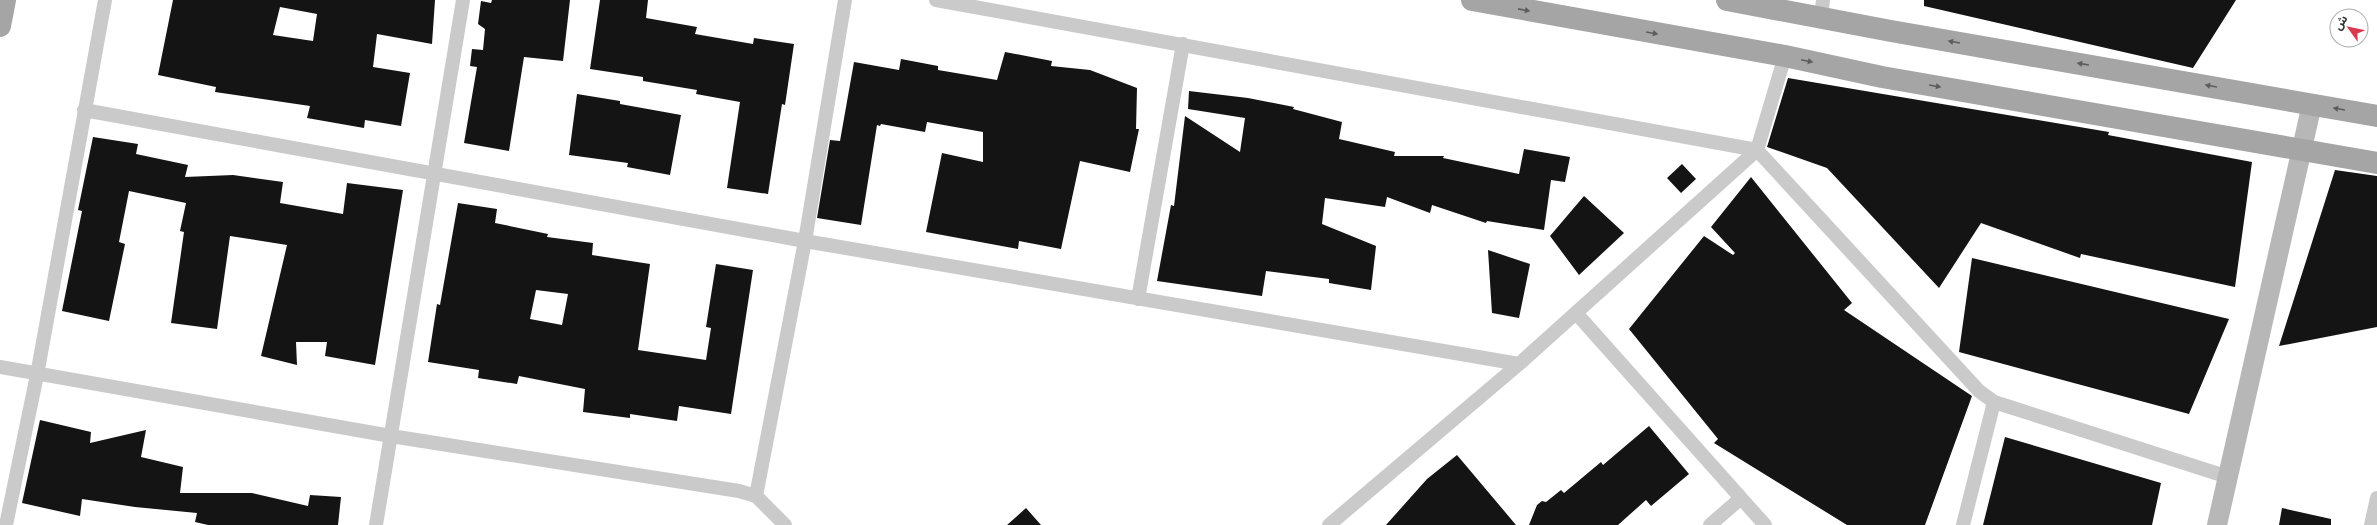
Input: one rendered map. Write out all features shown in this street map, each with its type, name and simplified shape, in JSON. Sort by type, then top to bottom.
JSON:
[{"type":"main road","points":[[0,26],[5,0]]},
{"type":"main road","points":[[1472,0],[1785,56],[1882,77],[2377,163]]},
{"type":"main road","points":[[1727,0],[1822,9],[2377,116]]},
{"type":"street","points":[[6,525],[37,375],[105,0]]},
{"type":"street","points":[[376,525],[463,0]]},
{"type":"street","points":[[756,496],[805,241],[845,0]]},
{"type":"street","points":[[936,0],[1757,150],[1979,391],[1994,402],[2228,477]]},
{"type":"street","points":[[1138,299],[1183,44]]},
{"type":"street","points":[[1329,525],[1519,364],[1757,150],[1785,56]]},
{"type":"street","points":[[2217,525],[2312,104]]},
{"type":"street","points":[[84,110],[434,172],[805,241],[1519,364]]},
{"type":"street","points":[[1576,313],[1740,499],[1766,525]]},
{"type":"street","points":[[0,367],[37,375],[391,436],[731,490],[756,496],[785,525]]},
{"type":"street","points":[[1963,525],[1994,402]]},
{"type":"street","points":[[2371,525],[2377,498]]},
{"type":"street","points":[[1710,525],[1740,499]]},
{"type":"building","points":[[173,0],[435,0],[432,44],[377,34],[373,67],[410,73],[401,126],[365,120],[364,128],[307,118],[310,106],[215,92],[216,87],[158,75]],"holes":[[[280,7],[317,14],[313,41],[273,35]]]},
{"type":"building","points":[[492,0],[570,0],[563,61],[524,57],[509,151],[464,143],[477,67],[470,66],[472,49],[483,50],[485,29],[478,24],[481,1],[491,3]]},
{"type":"building","points":[[600,0],[648,0],[646,18],[697,27],[695,34],[753,44],[754,38],[794,44],[785,105],[782,104],[768,194],[727,188],[740,102],[696,94],[697,90],[643,81],[643,77],[590,69]]},
{"type":"building","points":[[1924,0],[2236,0],[2193,68],[1924,6]]},
{"type":"building","points":[[1005,52],[1052,61],[1051,66],[1090,70],[1137,88],[1136,129],[1139,129],[1130,172],[1080,161],[1061,249],[1019,241],[1018,249],[926,232],[942,153],[983,162],[983,132],[927,122],[925,132],[881,124],[880,126],[877,125],[861,225],[817,218],[830,140],[840,141],[854,62],[899,70],[901,59],[938,66],[938,70],[997,80]]},
{"type":"building","points":[[1788,78],[2109,132],[2108,135],[2252,162],[2235,287],[2081,254],[2080,258],[1981,223],[1939,288],[1827,168],[1767,147]]},
{"type":"building","points":[[1189,91],[1248,98],[1294,107],[1293,109],[1342,122],[1339,139],[1395,152],[1394,156],[1444,156],[1443,158],[1519,174],[1524,149],[1570,157],[1565,182],[1551,180],[1544,230],[1487,221],[1486,223],[1432,205],[1430,213],[1387,197],[1385,207],[1325,198],[1322,224],[1376,246],[1371,290],[1329,283],[1329,279],[1266,271],[1262,296],[1157,281],[1171,205],[1174,206],[1185,116],[1240,152],[1245,118],[1188,109]]},
{"type":"building","points":[[577,94],[620,101],[620,104],[681,115],[670,175],[627,167],[628,163],[569,155]]},
{"type":"building","points":[[93,137],[138,144],[136,154],[188,165],[185,177],[233,175],[283,182],[280,203],[343,214],[347,183],[403,190],[375,365],[325,356],[327,342],[296,342],[297,365],[261,356],[287,245],[230,236],[217,329],[171,323],[184,232],[180,231],[186,203],[129,191],[119,242],[125,244],[109,321],[62,311],[82,211],[78,210]]},
{"type":"building","points":[[1682,164],[1696,179],[1681,193],[1667,178]]},
{"type":"building","points":[[2335,170],[2377,176],[2377,327],[2279,346]]},
{"type":"building","points":[[1751,177],[1852,303],[1844,310],[1972,396],[1925,525],[1847,525],[1714,443],[1718,439],[1629,329],[1704,236],[1733,255],[1735,253],[1711,227]]},
{"type":"building","points":[[1584,196],[1624,233],[1579,275],[1550,236]]},
{"type":"building","points":[[458,203],[497,209],[495,223],[548,234],[547,237],[593,243],[592,255],[650,264],[638,350],[706,360],[711,328],[706,327],[716,264],[753,270],[731,414],[679,406],[677,421],[630,414],[630,418],[583,412],[585,389],[519,376],[517,384],[478,378],[479,370],[428,362],[437,304],[440,305]],"holes":[[[536,290],[568,294],[562,325],[530,319]]]},
{"type":"building","points":[[1488,250],[1530,264],[1519,318],[1492,313]]},
{"type":"building","points":[[1972,258],[2229,319],[2189,414],[1959,352]]},
{"type":"building","points":[[40,420],[91,432],[90,443],[146,430],[141,457],[183,467],[180,493],[252,493],[308,506],[310,495],[341,497],[338,525],[208,525],[195,522],[197,513],[135,507],[82,499],[80,516],[22,503]]},
{"type":"building","points":[[1649,426],[1689,474],[1651,506],[1646,500],[1618,525],[1529,525],[1537,505],[1542,501],[1546,502],[1561,490],[1564,493],[1601,462],[1603,465]]},
{"type":"building","points":[[2005,437],[2161,483],[2152,525],[1983,525]]},
{"type":"building","points":[[1457,455],[1516,525],[1386,525],[1427,479]]},
{"type":"building","points":[[1026,508],[1041,525],[1007,525]]},
{"type":"building","points":[[2282,508],[2331,519],[2331,525],[2279,525]]}]
